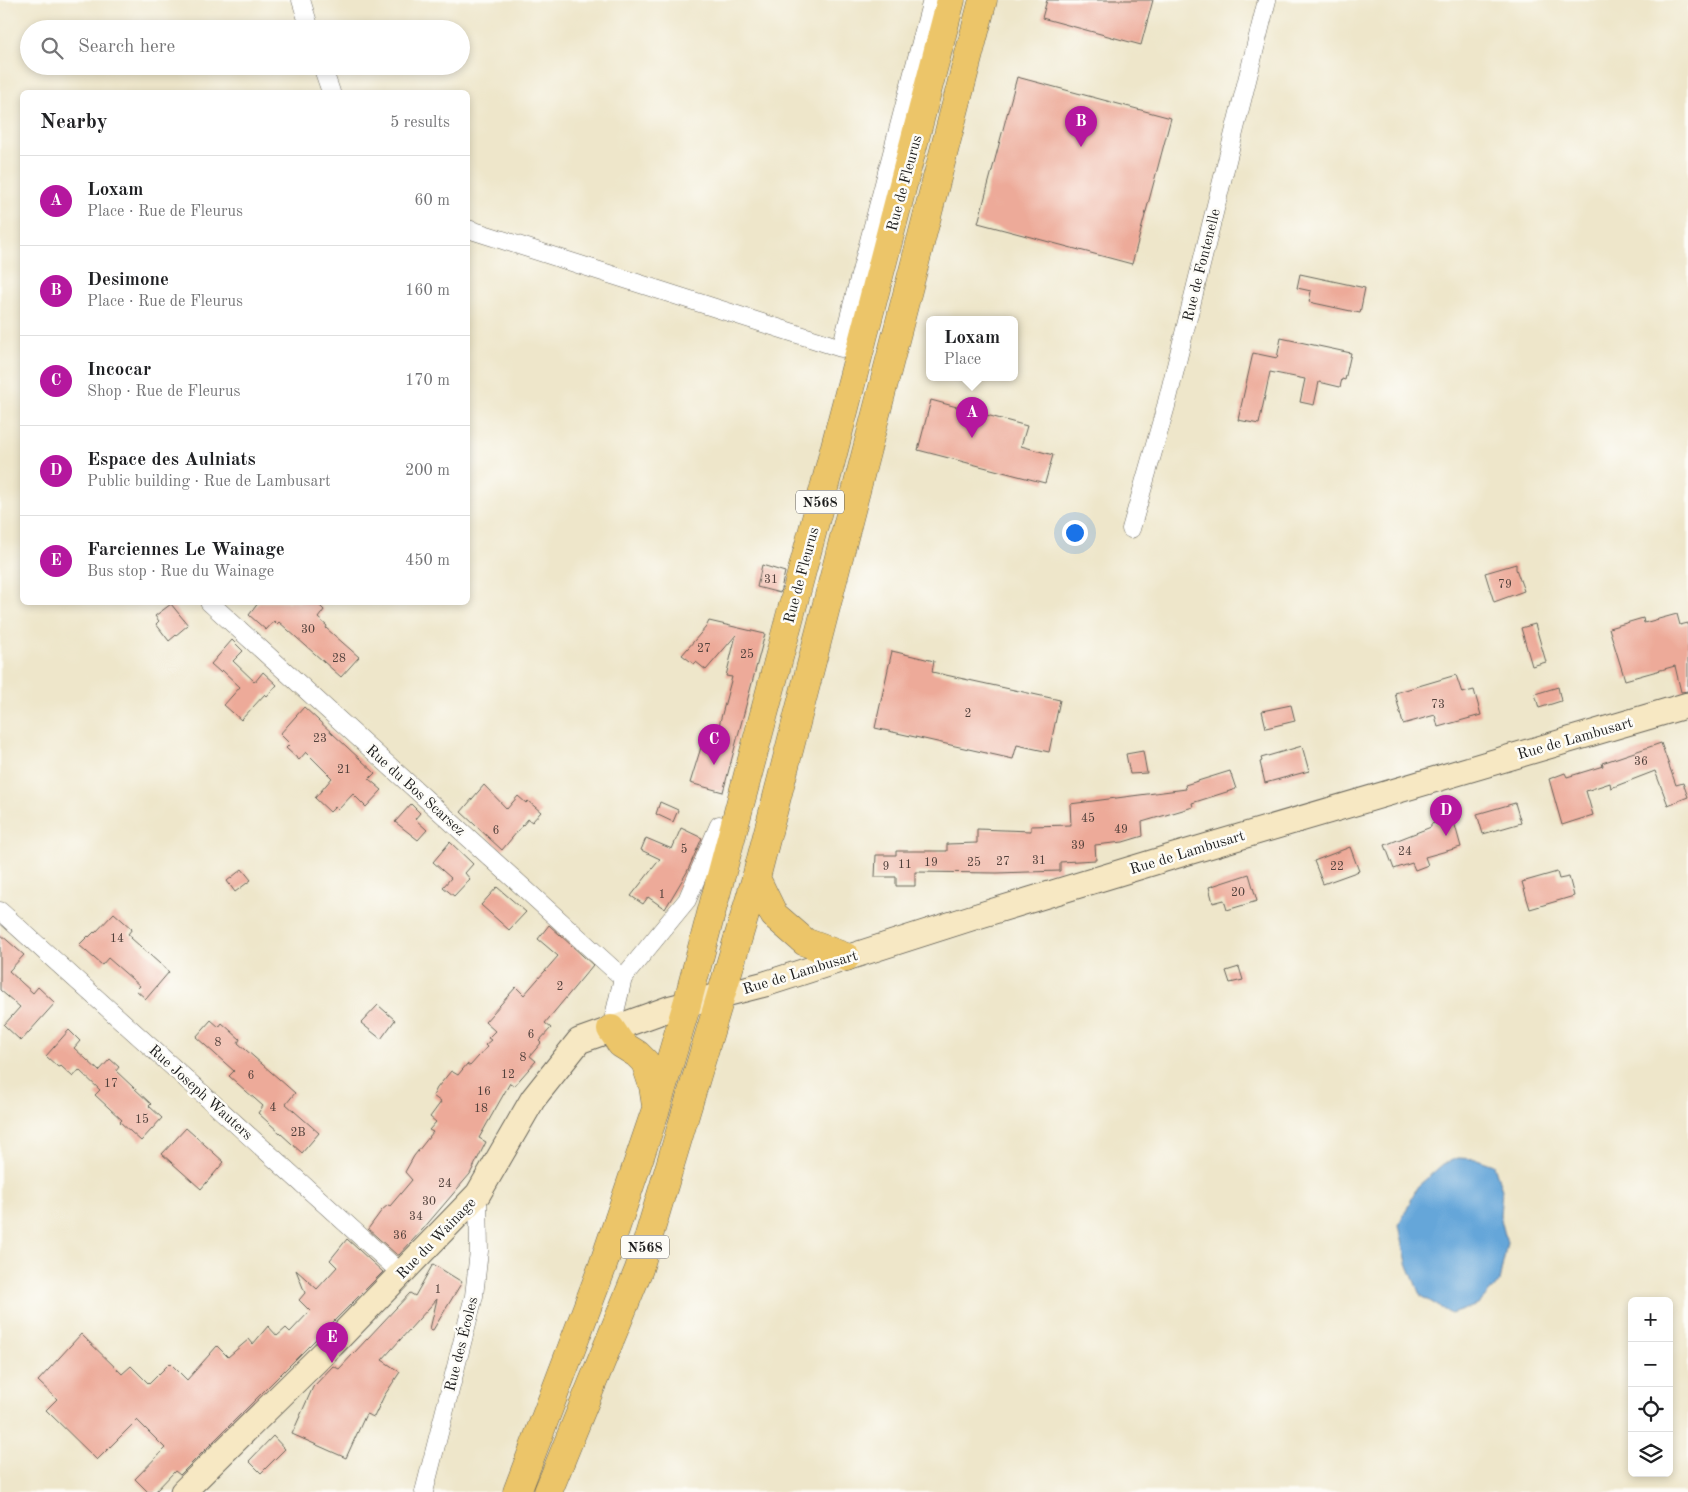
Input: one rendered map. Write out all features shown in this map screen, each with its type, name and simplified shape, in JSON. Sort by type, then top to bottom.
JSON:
[{"type":"highway","name":"Rue de Fleurus","points":[[687,1004],[951,0]]},
{"type":"highway","name":"Rue de Fleurus","points":[[722,995],[756,878],[983,0]]},
{"type":"highway","points":[[828,473],[822,447],[827,402],[842,348]]},
{"type":"highway","points":[[756,878],[774,915],[805,942],[846,957]]},
{"type":"highway","name":"N568","points":[[548,1492],[638,1269],[722,995]]},
{"type":"highway","name":"N568","points":[[517,1492],[602,1268],[656,1109],[687,1004]]},
{"type":"highway","points":[[611,1029],[621,1044],[637,1054],[644,1062],[653,1086],[656,1109]]},
{"type":"main road","name":"Rue de Lambusart","points":[[687,1004],[766,984],[846,957],[1171,857],[1688,705]]},
{"type":"main road","name":"Rue du Wainage","points":[[183,1492],[332,1345],[478,1194],[533,1099],[579,1041],[687,1004]]},
{"type":"street","points":[[301,0],[307,20]]},
{"type":"street","points":[[470,230],[842,348],[932,0]]},
{"type":"street","name":"Rue de Fontenelle","points":[[1131,529],[1166,406],[1267,0]]},
{"type":"street","points":[[325,75],[330,90]]},
{"type":"street","name":"Rue du Bos Scarsez","points":[[212,605],[623,978]]},
{"type":"street","points":[[611,1029],[623,978],[687,900],[719,825]]},
{"type":"street","name":"Rue Joseph Wauters","points":[[0,911],[401,1273]]},
{"type":"street","name":"Rue des Écoles","points":[[424,1492],[474,1296],[479,1251],[478,1194]]},
{"type":"water","points":[[1458,1158],[1477,1159],[1494,1165],[1502,1190],[1500,1215],[1507,1243],[1499,1282],[1478,1305],[1451,1314],[1420,1295],[1407,1263],[1399,1225],[1417,1187],[1443,1164]]},
{"type":"building","points":[[1047,0],[1153,0],[1141,45],[1042,18]]},
{"type":"building","points":[[1017,77],[1171,118],[1132,264],[978,223]]},
{"type":"building","points":[[1300,274],[1365,288],[1360,313],[1309,302],[1311,291],[1297,288]]},
{"type":"building","points":[[1281,338],[1351,353],[1345,380],[1342,379],[1340,387],[1319,382],[1314,405],[1300,402],[1305,379],[1270,372],[1259,424],[1238,420],[1253,353],[1277,358]]},
{"type":"building","points":[[931,400],[1027,426],[1021,446],[1053,455],[1045,483],[918,450]]},
{"type":"building","points":[[1516,564],[1524,591],[1494,602],[1485,573]]},
{"type":"building","points":[[762,565],[785,572],[780,593],[757,587]]},
{"type":"building","points":[[172,605],[188,625],[169,641],[156,624],[159,621],[155,616]]},
{"type":"building","points":[[257,605],[319,605],[324,610],[318,618],[327,626],[326,628],[359,657],[341,677],[279,622],[277,624],[274,621],[266,630],[249,615]]},
{"type":"building","points":[[1677,614],[1680,625],[1688,623],[1688,691],[1681,692],[1675,666],[1625,680],[1609,628],[1643,618],[1644,623]]},
{"type":"building","points":[[709,621],[765,634],[723,792],[690,783],[703,741],[714,744],[732,677],[726,676],[736,635],[706,670],[682,655]]},
{"type":"building","points":[[1535,624],[1546,662],[1532,666],[1521,628]]},
{"type":"building","points":[[232,640],[243,651],[233,661],[255,682],[263,672],[277,685],[267,696],[265,694],[241,720],[224,705],[240,687],[222,670],[220,672],[211,664]]},
{"type":"building","points":[[892,651],[934,661],[932,672],[1060,700],[1049,752],[1017,745],[1013,759],[875,728]]},
{"type":"building","points":[[1456,675],[1462,693],[1474,690],[1481,715],[1438,727],[1435,715],[1403,724],[1395,693]]},
{"type":"building","points":[[1558,687],[1561,701],[1539,708],[1535,694]]},
{"type":"building","points":[[1291,705],[1295,721],[1266,728],[1262,711]]},
{"type":"building","points":[[304,707],[375,773],[369,779],[382,790],[366,807],[353,794],[338,810],[335,807],[330,812],[315,798],[332,778],[306,752],[299,760],[286,748],[290,744],[280,734]]},
{"type":"building","points":[[1661,743],[1676,785],[1683,783],[1688,797],[1668,805],[1655,771],[1611,788],[1610,783],[1586,791],[1593,815],[1562,825],[1549,779],[1565,773],[1567,777],[1603,766],[1602,763]]},
{"type":"building","points":[[1302,746],[1309,771],[1265,783],[1260,762],[1262,761],[1261,758]]},
{"type":"building","points":[[1143,751],[1147,773],[1130,774],[1126,754]]},
{"type":"building","points":[[1230,771],[1236,789],[1192,803],[1193,807],[1142,822],[1143,836],[1123,842],[1095,845],[1096,860],[1060,862],[1060,871],[997,873],[915,872],[915,886],[896,886],[896,877],[875,877],[876,855],[896,855],[896,851],[947,851],[947,844],[977,843],[977,829],[1031,831],[1031,826],[1071,825],[1070,804],[1186,789],[1185,785]]},
{"type":"building","points":[[484,785],[507,809],[518,796],[526,803],[528,801],[541,812],[532,822],[528,819],[502,850],[461,812]]},
{"type":"building","points":[[660,802],[678,810],[673,822],[656,814]]},
{"type":"building","points":[[1515,803],[1521,823],[1483,834],[1477,814]]},
{"type":"building","points":[[411,804],[420,813],[415,819],[427,830],[418,840],[395,822]]},
{"type":"building","points":[[1453,818],[1461,847],[1425,857],[1428,865],[1415,870],[1412,863],[1394,869],[1385,845],[1431,827],[1431,824]]},
{"type":"building","points":[[681,828],[702,838],[687,872],[665,909],[648,897],[643,904],[631,896],[660,859],[641,850],[646,838],[672,849]]},
{"type":"building","points":[[450,842],[473,864],[465,873],[470,879],[454,896],[443,887],[451,878],[433,862]]},
{"type":"building","points":[[1350,847],[1359,871],[1323,884],[1314,861]]},
{"type":"building","points":[[242,869],[251,880],[235,892],[227,881]]},
{"type":"building","points":[[1557,872],[1559,879],[1569,877],[1574,896],[1530,909],[1522,882]]},
{"type":"building","points":[[1249,874],[1257,901],[1227,910],[1224,900],[1213,903],[1209,887]]},
{"type":"building","points":[[497,887],[526,912],[509,930],[481,905]]},
{"type":"building","points":[[114,913],[132,929],[128,934],[131,938],[169,972],[146,999],[136,990],[140,986],[108,958],[102,965],[79,945],[88,936],[95,933]]},
{"type":"building","points":[[549,925],[593,965],[545,1023],[551,1028],[539,1041],[541,1043],[530,1056],[536,1061],[514,1086],[510,1083],[479,1138],[486,1142],[470,1174],[423,1229],[397,1255],[368,1229],[382,1210],[388,1205],[390,1206],[412,1180],[405,1172],[414,1156],[433,1132],[429,1130],[436,1122],[430,1117],[441,1102],[433,1096],[437,1088],[451,1071],[458,1075],[467,1064],[470,1066],[487,1047],[485,1045],[491,1040],[488,1038],[495,1031],[485,1022],[516,987],[524,995],[558,956],[538,939]]},
{"type":"building","points":[[0,934],[24,955],[9,971],[33,993],[38,987],[55,1003],[21,1041],[4,1025],[20,1007],[0,990]]},
{"type":"building","points":[[1239,967],[1243,980],[1230,983],[1226,971]]},
{"type":"building","points":[[378,1005],[395,1020],[381,1039],[361,1023]]},
{"type":"building","points":[[211,1020],[219,1027],[222,1023],[240,1039],[238,1043],[295,1093],[286,1104],[319,1133],[302,1153],[258,1113],[263,1106],[229,1076],[234,1071],[196,1037]]},
{"type":"building","points":[[69,1030],[80,1041],[74,1048],[99,1071],[110,1059],[119,1067],[116,1071],[151,1104],[149,1106],[162,1118],[141,1141],[95,1095],[100,1090],[79,1070],[73,1077],[46,1056]]},
{"type":"building","points":[[186,1128],[224,1162],[201,1189],[162,1154]]},
{"type":"building","points":[[347,1239],[383,1272],[180,1475],[175,1471],[155,1492],[148,1492],[135,1479],[165,1448],[137,1420],[97,1460],[46,1410],[57,1399],[38,1381],[81,1334],[122,1374],[131,1366],[149,1384],[170,1363],[187,1380],[217,1346],[228,1357],[249,1339],[253,1344],[268,1326],[277,1336],[286,1328],[290,1332],[310,1311],[299,1300],[305,1293],[296,1270],[317,1289],[337,1267],[330,1260]]},
{"type":"building","points":[[433,1264],[462,1282],[433,1330],[430,1329],[437,1299],[382,1360],[400,1372],[384,1396],[374,1417],[366,1414],[346,1458],[292,1434],[313,1387],[333,1366],[339,1369],[410,1293],[415,1296]]},
{"type":"building","points":[[273,1436],[285,1449],[261,1473],[249,1461]]},
{"type":"place","name":"Desimone","points":[[1081,147]]},
{"type":"place","name":"Loxam","points":[[972,438]]},
{"type":"place","name":"Incocar","points":[[714,765]]},
{"type":"place","name":"Espace des Aulniats","points":[[1446,836]]},
{"type":"place","name":"Farciennes Le Wainage","points":[[332,1363]]}]
